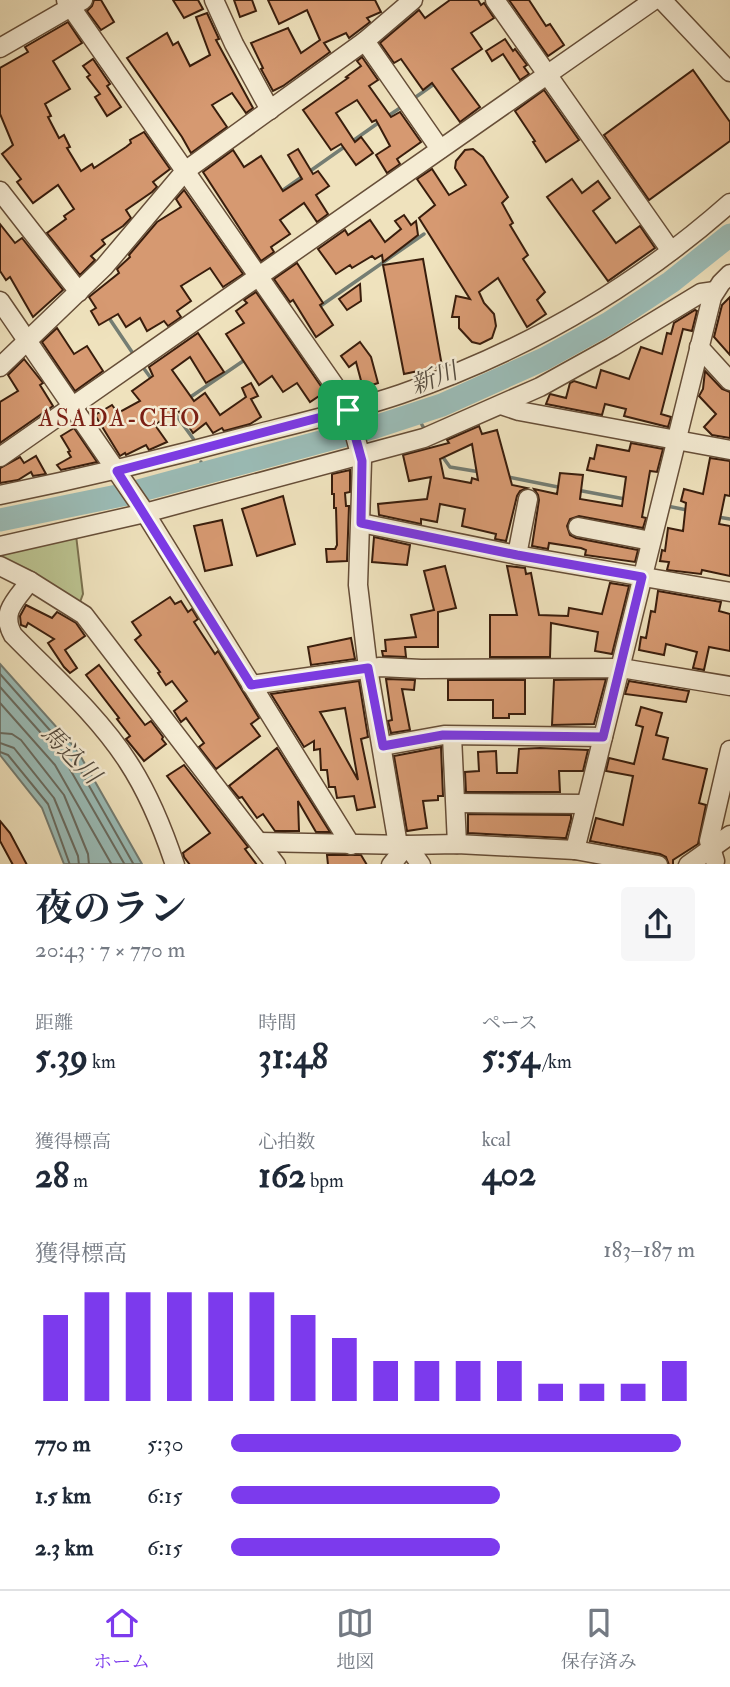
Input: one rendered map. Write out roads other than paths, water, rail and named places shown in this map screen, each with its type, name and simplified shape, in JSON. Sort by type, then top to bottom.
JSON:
[{"type":"street","points":[[0,367],[104,267],[185,171],[365,41],[413,0]]},
{"type":"street","points":[[495,0],[671,251]]},
{"type":"street","points":[[0,457],[654,0]]},
{"type":"street","points":[[662,0],[730,72]]},
{"type":"street","points":[[219,1],[234,44],[270,110]]},
{"type":"street","points":[[0,48],[73,2],[185,171],[339,392],[349,412],[360,454],[358,585],[368,668],[403,845],[421,864]]},
{"type":"street","points":[[365,41],[440,149]]},
{"type":"street","points":[[0,191],[79,292]]},
{"type":"street","points":[[0,495],[118,473],[349,412],[434,382],[500,354],[596,302],[671,251],[730,203]]},
{"type":"street","points":[[575,850],[699,347],[715,291],[729,276]]},
{"type":"street","points":[[0,546],[429,436],[541,387],[701,293],[715,291]]},
{"type":"street","points":[[0,301],[144,511],[351,845]]},
{"type":"street","points":[[699,347],[730,381]]},
{"type":"street","points":[[500,405],[519,411],[730,450]]},
{"type":"street","points":[[517,555],[528,499]]},
{"type":"street","points":[[361,523],[517,555],[730,592]]},
{"type":"street","points":[[578,527],[651,541]]},
{"type":"street","points":[[0,566],[30,581],[84,615],[276,864]]},
{"type":"street","points":[[30,581],[8,611],[8,627],[104,730],[123,755],[153,807],[175,864]]},
{"type":"street","points":[[251,685],[368,668],[621,667],[730,686]]},
{"type":"street","points":[[383,746],[438,736],[603,737]]},
{"type":"street","points":[[452,736],[457,844]]},
{"type":"street","points":[[712,858],[709,841],[730,750]]},
{"type":"street","points":[[456,803],[586,804]]},
{"type":"street","points":[[712,858],[730,835]]},
{"type":"street","points":[[259,842],[457,844],[575,850],[658,864]]},
{"type":"street","points":[[391,864],[403,845]]},
{"type":"street","points":[[688,864],[730,850]]},
{"type":"water","name":"馬込川","points":[[0,664],[77,750],[142,864],[64,864],[42,808],[0,755]]},
{"type":"waterway","points":[[413,99],[437,82]]},
{"type":"waterway","points":[[388,116],[403,106]]},
{"type":"waterway","points":[[279,193],[381,121]]},
{"type":"waterway","points":[[319,307],[424,234]]},
{"type":"waterway","name":"新川","points":[[0,520],[127,494],[372,428],[442,405],[544,359],[609,323],[671,282],[730,235]]},
{"type":"waterway","points":[[107,315],[134,355]]},
{"type":"waterway","points":[[189,398],[246,359]]},
{"type":"waterway","points":[[142,366],[153,381]]},
{"type":"waterway","points":[[171,408],[197,444]]},
{"type":"waterway","points":[[416,414],[426,432]]},
{"type":"waterway","points":[[442,456],[450,467],[480,472]]},
{"type":"waterway","points":[[201,462],[204,473]]},
{"type":"waterway","points":[[508,477],[563,488]]},
{"type":"waterway","points":[[577,490],[625,499]]},
{"type":"waterway","points":[[667,506],[687,510]]},
{"type":"waterway","points":[[718,517],[730,519]]},
{"type":"district","name":"ASADA-CHO","points":[[120,418]]}]
